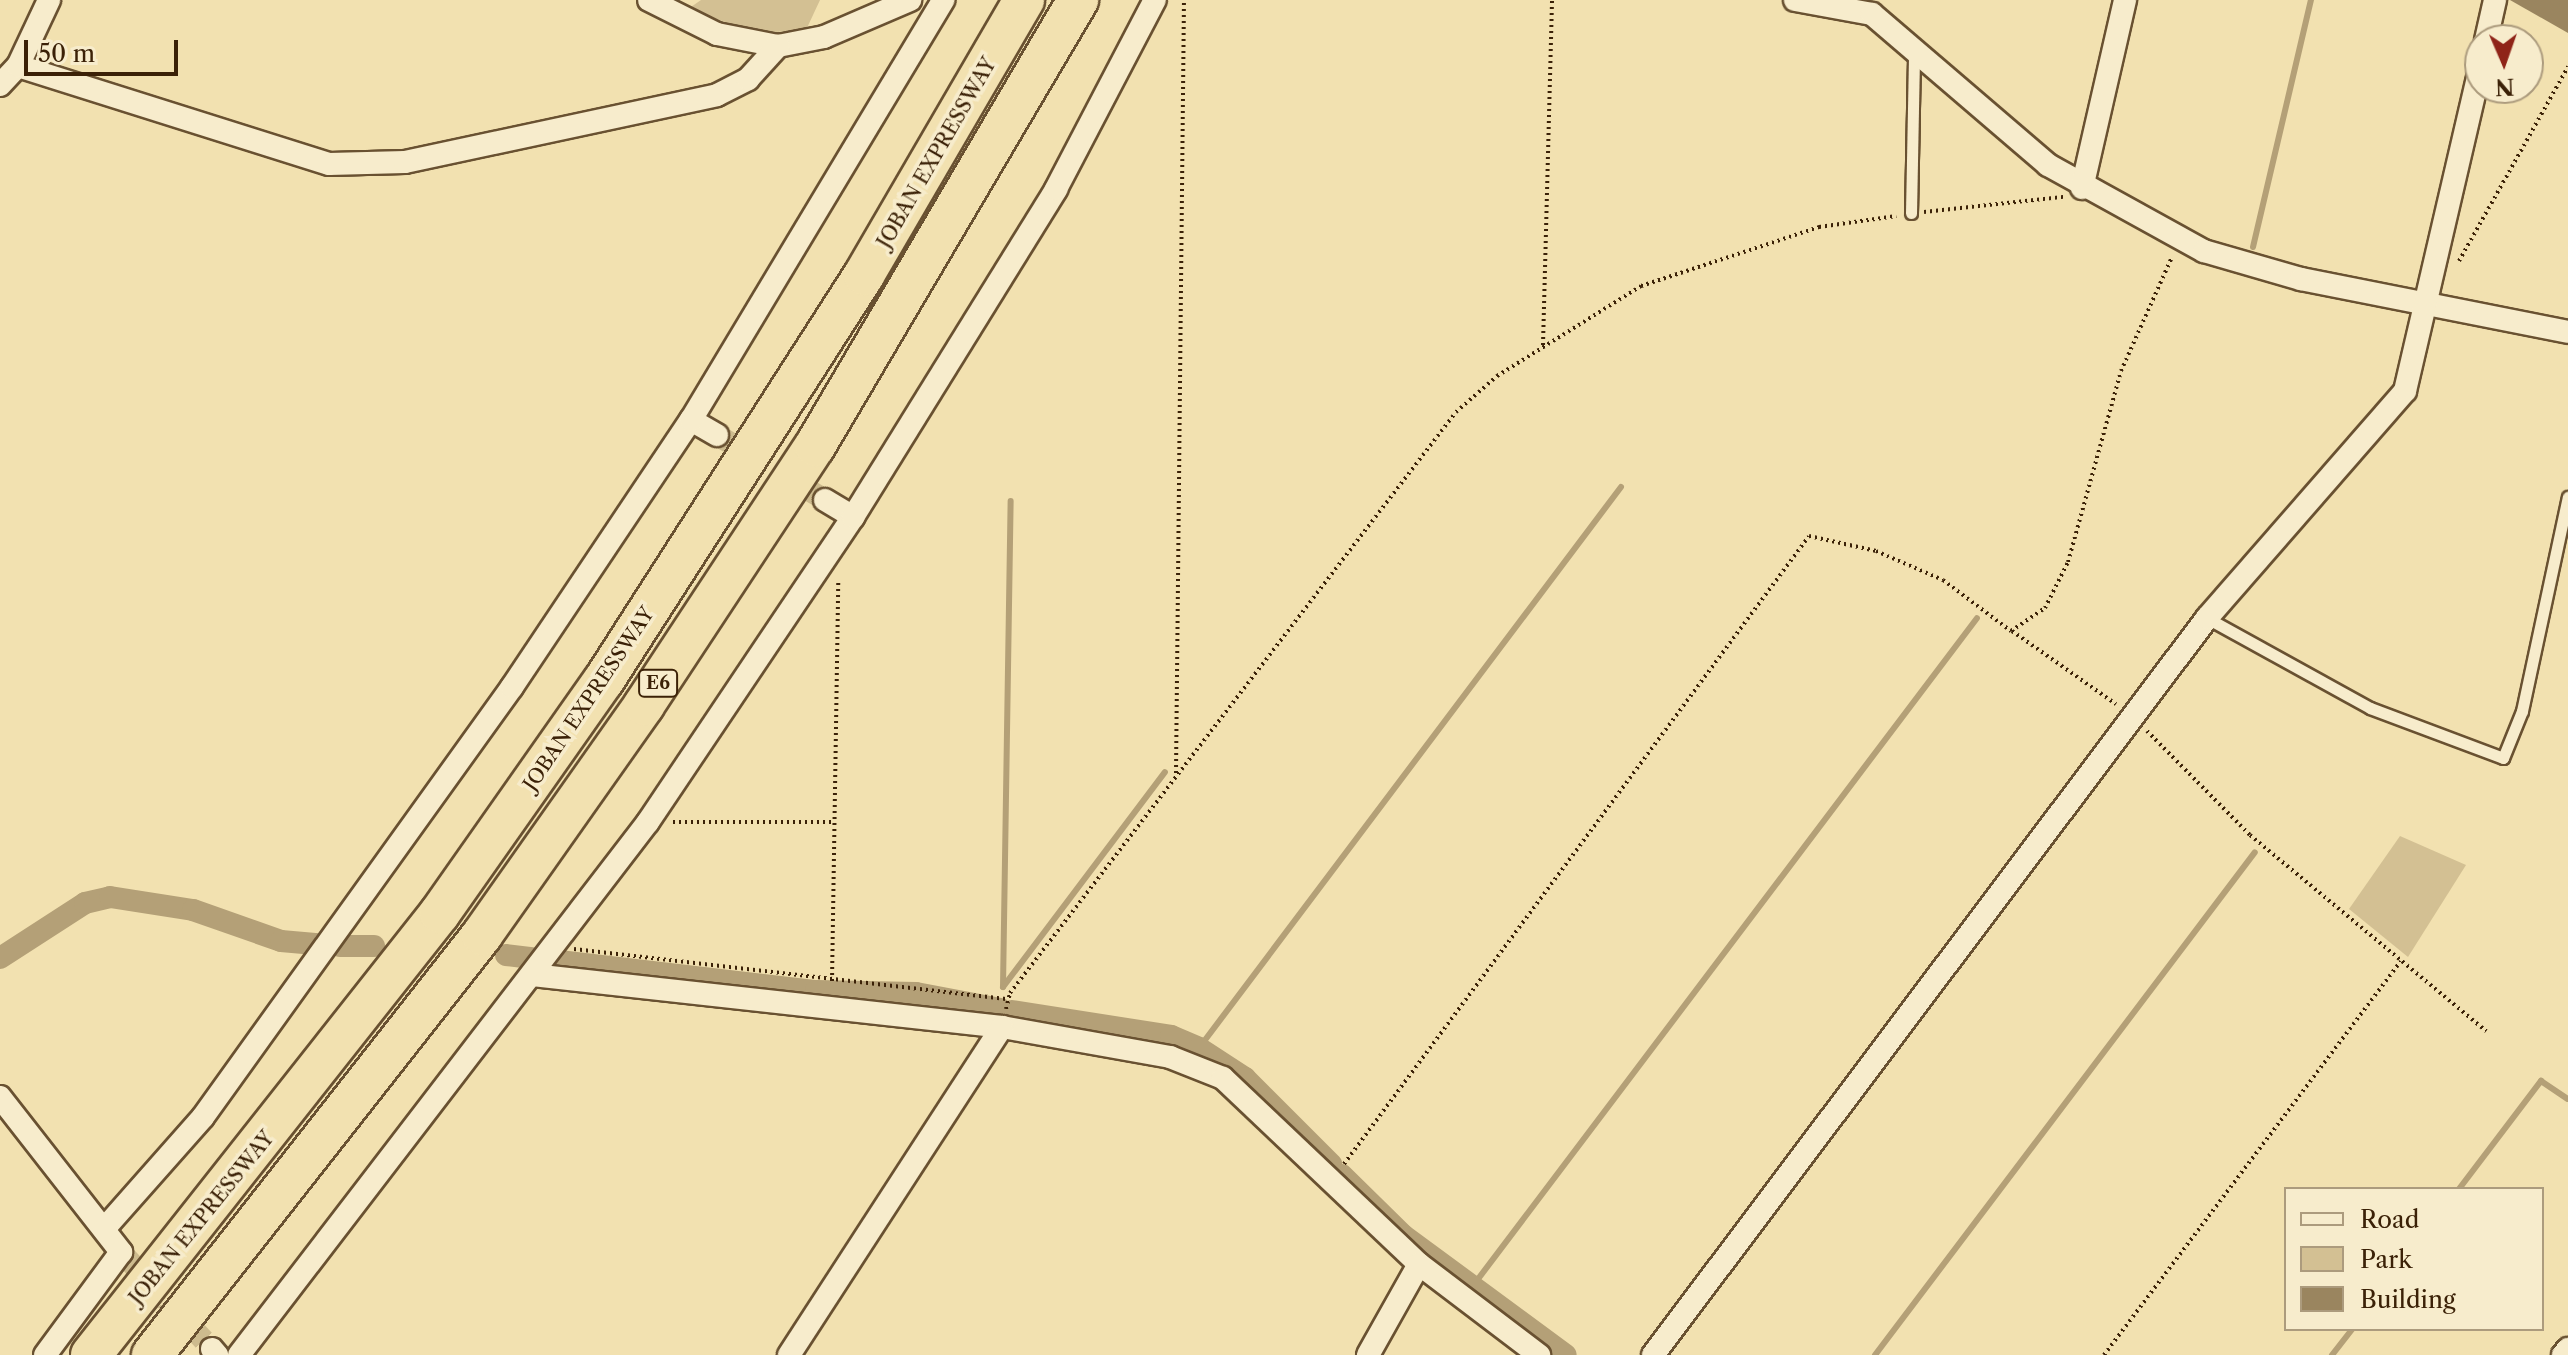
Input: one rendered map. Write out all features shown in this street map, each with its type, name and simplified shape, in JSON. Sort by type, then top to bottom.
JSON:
[{"type":"highway","name":"JOBAN EXPRESSWAY","points":[[91,1355],[440,913],[604,680],[856,289],[1024,0]]},
{"type":"highway","name":"E6","points":[[164,1340],[482,935],[644,705],[823,432],[1078,0]]},
{"type":"street","points":[[0,85],[18,66],[49,0]]},
{"type":"street","points":[[649,0],[717,34],[778,46],[824,37],[910,0]]},
{"type":"street","points":[[104,1229],[203,1117],[341,932],[691,420],[943,0]]},
{"type":"street","points":[[239,1355],[648,822],[853,517],[1056,189],[1155,0]]},
{"type":"street","points":[[1795,0],[1872,14],[2082,188],[2180,241],[2301,279],[2568,332]]},
{"type":"street","points":[[2082,188],[2125,0]]},
{"type":"street","points":[[2490,24],[2495,0]]},
{"type":"street","points":[[18,66],[329,164],[390,162],[588,128],[717,95],[748,79],[778,46]]},
{"type":"street","points":[[1653,1355],[2131,715],[2207,618],[2290,518],[2386,421],[2405,391],[2429,306],[2472,104]]},
{"type":"street","points":[[691,420],[717,435]]},
{"type":"street","points":[[825,500],[853,517]]},
{"type":"street","points":[[532,975],[1002,1027],[1170,1057],[1223,1078],[1419,1264],[1539,1355]]},
{"type":"street","points":[[789,1355],[1002,1027]]},
{"type":"street","points":[[0,1097],[121,1252],[45,1355]]},
{"type":"street","points":[[1368,1355],[1419,1264]]},
{"type":"street","points":[[2563,1355],[2568,1349]]},
{"type":"lane","points":[[1911,213],[1914,48]]},
{"type":"lane","points":[[2207,618],[2370,708],[2503,758],[2522,711],[2567,519],[2568,497]]},
{"type":"path","points":[[1176,775],[1184,0]]},
{"type":"path","points":[[1543,345],[1552,0]]},
{"type":"path","points":[[2453,269],[2568,67]]},
{"type":"path","points":[[1002,1027],[1008,999],[1456,412],[1543,345],[1641,286],[1819,227],[1911,213],[2063,197],[2082,188]]},
{"type":"path","points":[[2011,631],[2045,608],[2068,562],[2121,371],[2180,241]]},
{"type":"path","points":[[1331,1181],[1809,536],[1876,551],[1943,580],[2131,715],[2250,835],[2486,1031]]},
{"type":"path","points":[[832,981],[839,537]]},
{"type":"path","points":[[648,822],[834,822]]},
{"type":"path","points":[[552,947],[832,981],[884,980],[1008,999]]},
{"type":"path","points":[[2104,1355],[2401,961]]},
{"type":"green space","points":[[701,0],[820,0],[806,30],[757,33],[688,9]]},
{"type":"green space","points":[[2400,836],[2466,865],[2408,957],[2349,909]]},
{"type":"building","points":[[2510,0],[2568,0],[2568,33]]},
{"type":"waterway","points":[[2253,247],[2311,0]]},
{"type":"waterway","points":[[1199,1048],[1621,487]]},
{"type":"waterway","points":[[1003,987],[1011,501]]},
{"type":"waterway","points":[[1472,1287],[1977,618]]},
{"type":"waterway","points":[[1003,987],[1165,772]]},
{"type":"waterway","points":[[1875,1355],[2255,852]]},
{"type":"waterway","points":[[0,958],[85,903],[110,897],[193,910],[281,941],[318,944]]},
{"type":"waterway","points":[[340,946],[374,946]]},
{"type":"waterway","points":[[506,955],[532,958]]},
{"type":"waterway","points":[[559,961],[816,991],[916,993],[1000,1009]]},
{"type":"waterway","points":[[1012,1011],[1171,1036],[1199,1048],[1245,1078],[1331,1164]]},
{"type":"waterway","points":[[2461,1187],[2541,1081],[2568,1099]]},
{"type":"waterway","points":[[1342,1175],[1403,1235],[1566,1355]]},
{"type":"waterway","points":[[2332,1355],[2350,1331]]},
{"type":"tunnel","points":[[717,435],[825,500]]},
{"type":"tunnel","points":[[121,1252],[212,1349]]}]
